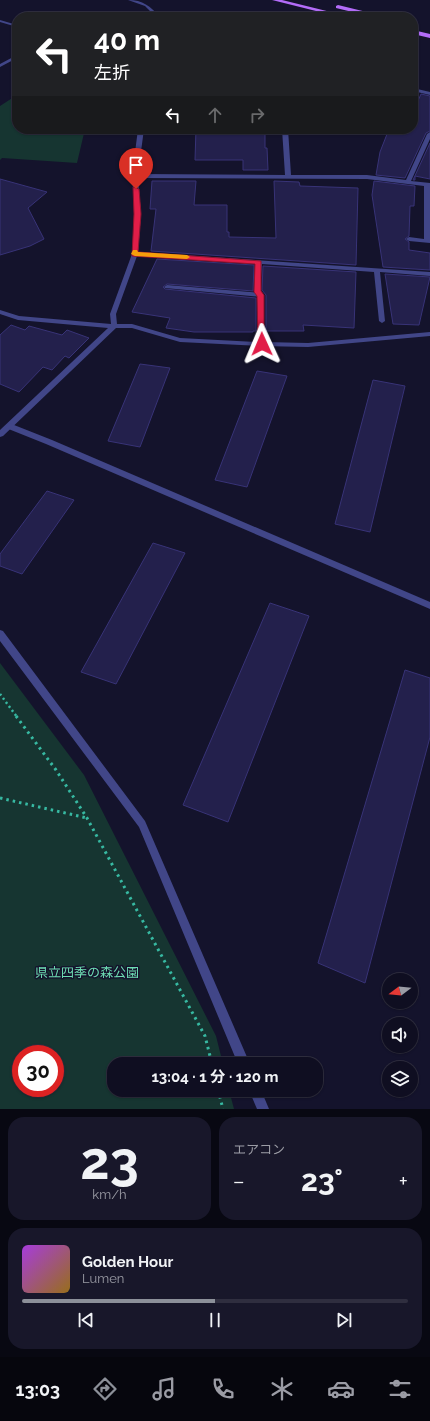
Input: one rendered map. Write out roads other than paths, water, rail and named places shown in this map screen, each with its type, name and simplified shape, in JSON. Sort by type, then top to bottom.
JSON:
[{"type":"main road","points":[[275,0],[327,12]]},
{"type":"main road","points":[[329,5],[359,12]]},
{"type":"main road","points":[[418,33],[430,36]]},
{"type":"street","points":[[130,0],[146,6],[153,12]]},
{"type":"street","points":[[0,21],[12,25]]},
{"type":"street","points":[[0,66],[12,59]]},
{"type":"street","points":[[418,90],[430,94]]},
{"type":"street","points":[[114,326],[113,314],[135,254],[138,214],[135,176],[140,134]]},
{"type":"street","points":[[286,134],[288,177]]},
{"type":"street","points":[[407,183],[430,134]]},
{"type":"street","points":[[135,176],[367,177],[429,185],[428,240],[409,239]]},
{"type":"street","points":[[135,254],[430,274]]},
{"type":"street","points":[[259,262],[257,292],[261,295],[262,344]]},
{"type":"street","points":[[377,270],[382,321]]},
{"type":"street","points":[[167,287],[261,295]]},
{"type":"street","points":[[0,312],[18,318],[114,326],[132,326],[180,340],[308,345],[430,334]]},
{"type":"street","points":[[0,434],[114,326]]},
{"type":"street","points":[[9,426],[430,606]]},
{"type":"street","points":[[0,634],[142,824],[241,1057]]},
{"type":"street","points":[[258,1097],[263,1109]]},
{"type":"park label","name":"県立四季の森公園","points":[[87,972]]}]
